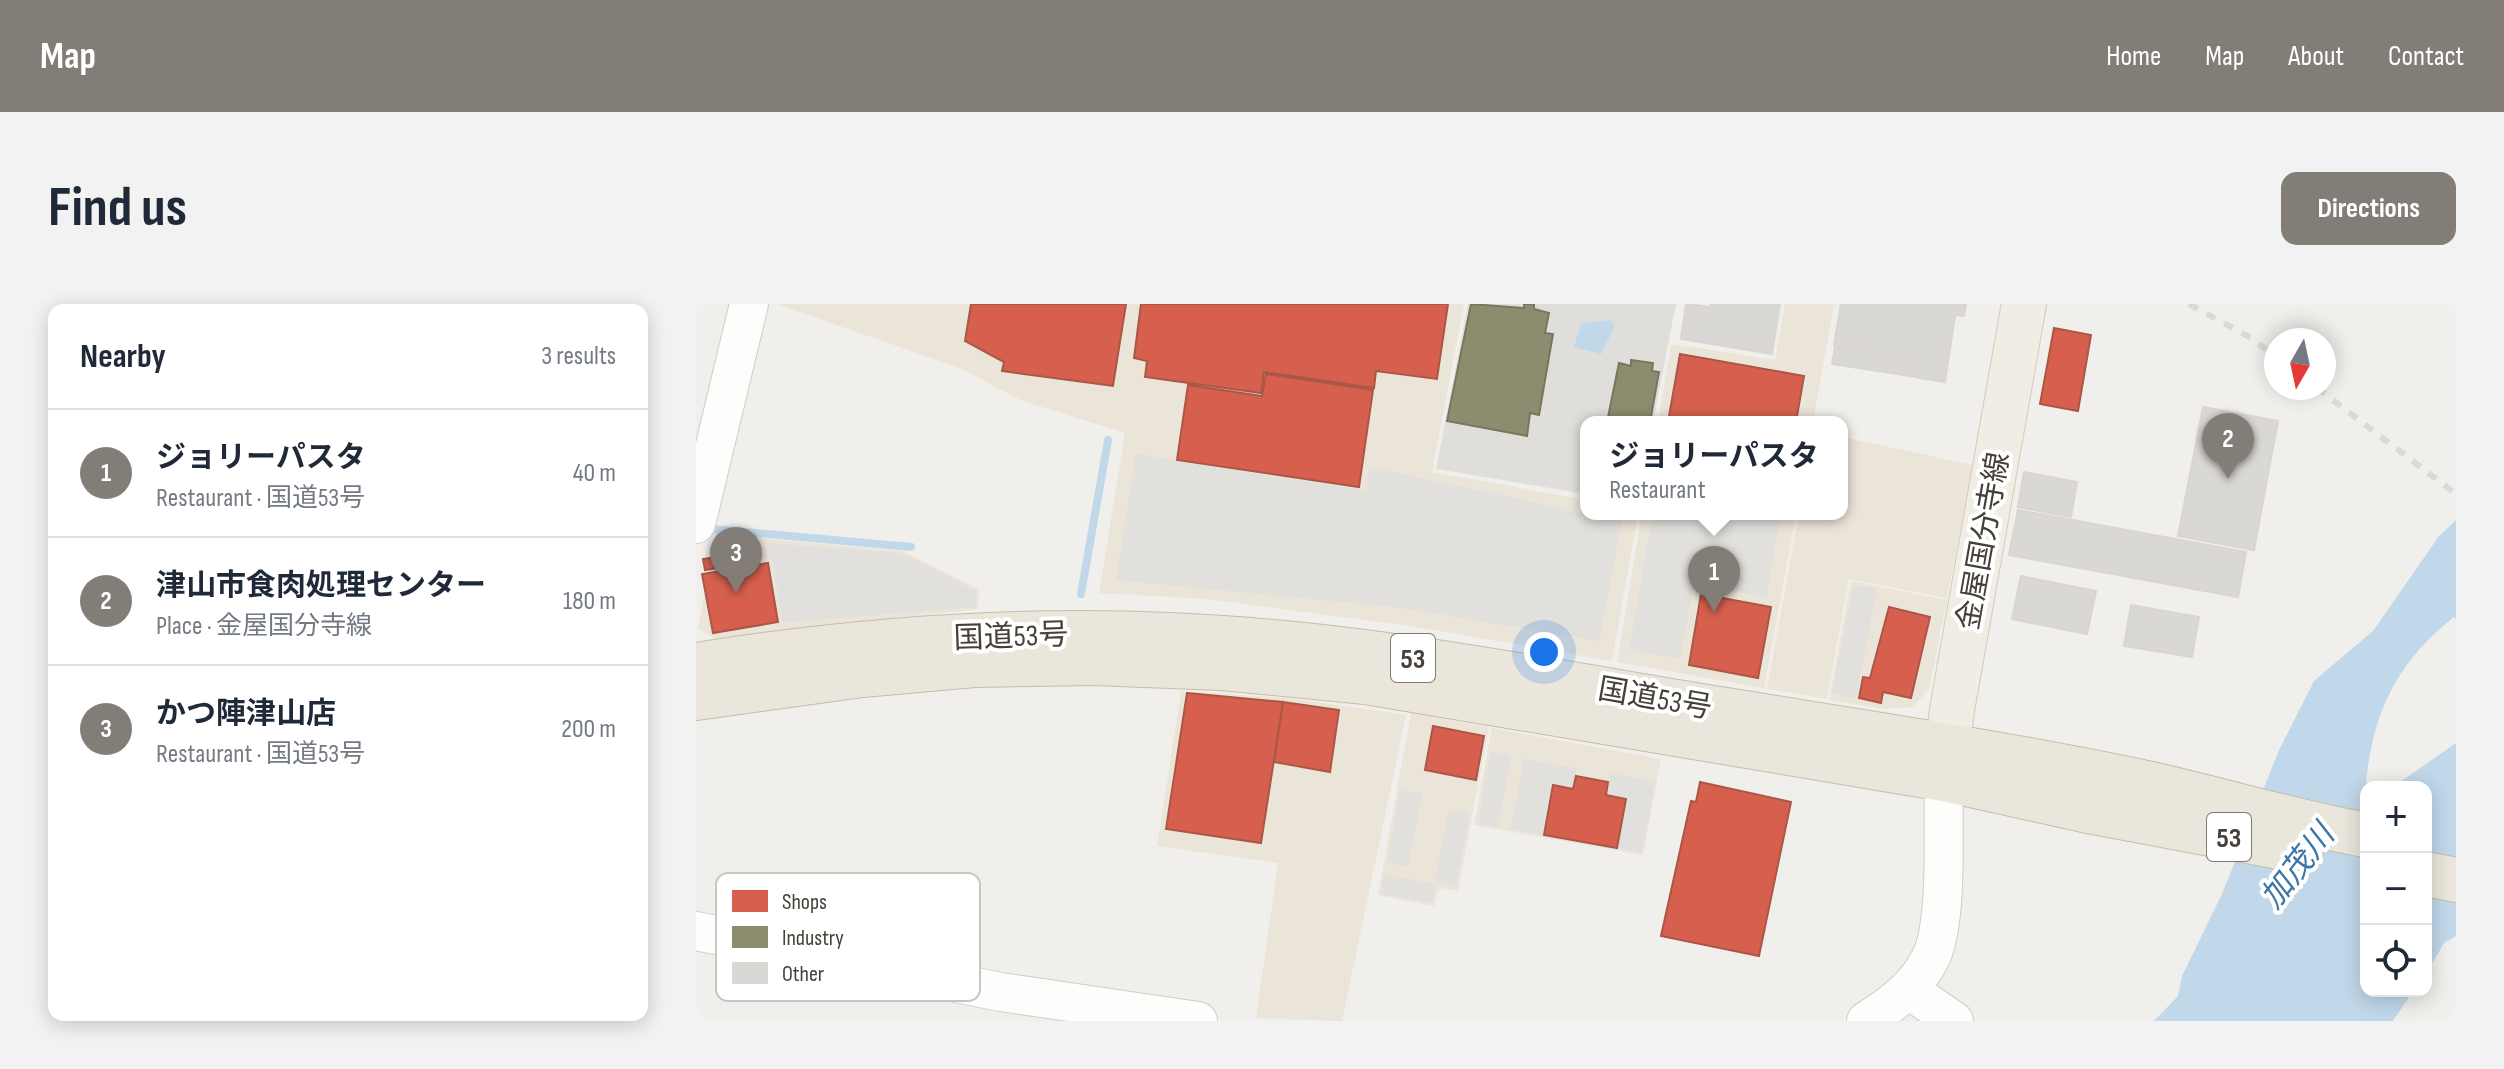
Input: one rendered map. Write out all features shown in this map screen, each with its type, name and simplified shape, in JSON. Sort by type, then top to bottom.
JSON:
[{"type":"highway","name":"国道53号","points":[[696,665],[812,647],[1015,633],[1170,635],[1342,648],[1470,666],[1945,762],[2093,812],[2360,862]]},
{"type":"highway","name":"国道53号","points":[[696,698],[862,675],[974,665],[1093,663],[1222,668],[1366,682],[1428,702],[1643,740],[2124,778],[2302,823],[2360,834]]},
{"type":"highway","points":[[2432,847],[2456,852]]},
{"type":"highway","points":[[2432,875],[2456,880]]},
{"type":"main road","name":"金屋国分寺線","points":[[1945,762],[2024,304]]},
{"type":"street","points":[[696,524],[749,304]]},
{"type":"street","points":[[1986,523],[1981,482],[1983,450],[2006,304]]},
{"type":"street","points":[[1866,1021],[1920,1009],[1938,933],[1945,762]]},
{"type":"street","points":[[696,931],[716,935]]},
{"type":"street","points":[[980,988],[1198,1021]]},
{"type":"shaded area","points":[[777,304],[1464,304],[1432,472],[1580,499],[1580,520],[1637,520],[1612,661],[1417,627],[1207,599],[1099,593],[1125,433],[1020,400],[962,369]]},
{"type":"shaded area","points":[[1468,304],[1676,304],[1654,416],[1580,416],[1580,493],[1436,469]]},
{"type":"shaded area","points":[[1785,304],[1834,304],[1814,416],[1659,416],[1671,344],[1775,360]]},
{"type":"shaded area","points":[[1848,438],[1973,465],[1947,598],[1849,579],[1827,699],[1767,689],[1798,520],[1848,520]]},
{"type":"shaded area","points":[[1136,454],[1366,491],[1370,467],[1580,512],[1580,520],[1622,521],[1599,641],[1403,608],[1116,580]]},
{"type":"shaded area","points":[[1641,520],[1795,520],[1764,688],[1617,662]]},
{"type":"shaded area","points":[[1652,520],[1780,520],[1766,597],[1694,584],[1680,659],[1629,650]]},
{"type":"shaded area","points":[[716,534],[902,551],[979,589],[978,609],[715,639],[698,628]]},
{"type":"shaded area","points":[[769,543],[901,553],[976,591],[976,607],[783,623]]},
{"type":"shaded area","points":[[1851,581],[1947,600],[1929,689],[1913,707],[1885,709],[1829,700]]},
{"type":"shaded area","points":[[1853,585],[1877,589],[1856,698],[1832,694]]},
{"type":"shaded area","points":[[1181,691],[1288,698],[1406,715],[1342,1021],[1256,1018],[1278,863],[1157,846]]},
{"type":"shaded area","points":[[1411,713],[1489,727],[1458,891],[1442,888],[1437,892],[1434,906],[1378,895]]},
{"type":"shaded area","points":[[1492,728],[1661,759],[1643,855],[1474,825]]},
{"type":"shaded area","points":[[1491,752],[1511,755],[1498,827],[1478,823]]},
{"type":"shaded area","points":[[1524,759],[1576,768],[1573,788],[1552,785],[1543,835],[1511,829]]},
{"type":"shaded area","points":[[1611,773],[1655,782],[1642,853],[1618,848],[1627,798],[1607,794]]},
{"type":"shaded area","points":[[1400,790],[1422,794],[1408,867],[1387,862]]},
{"type":"shaded area","points":[[1449,809],[1470,813],[1456,885],[1435,881]]},
{"type":"shaded area","points":[[1384,875],[1436,884],[1432,903],[1381,894]]},
{"type":"water","points":[[1611,320],[1615,326],[1601,354],[1574,347],[1581,323]]},
{"type":"water","name":"加茂川","points":[[2456,520],[2456,620],[2454,617],[2417,652],[2391,690],[2375,733],[2366,781],[2360,781],[2360,997],[2409,997],[2393,1021],[2154,1021],[2178,996],[2182,976],[2222,894],[2279,750],[2314,681],[2373,631],[2439,536]]},
{"type":"water","points":[[2456,743],[2456,936],[2444,943],[2432,964],[2432,781],[2402,781]]},
{"type":"building: Shops","points":[[971,304],[1126,304],[1113,386],[1002,371],[1004,362],[965,341]]},
{"type":"building: Shops","points":[[1141,304],[1448,304],[1437,379],[1376,371],[1374,388],[1264,372],[1261,393],[1145,377],[1147,361],[1134,358]]},
{"type":"building: Shops","points":[[2054,328],[2091,335],[2078,411],[2040,404]]},
{"type":"building: Shops","points":[[1680,354],[1804,376],[1797,416],[1669,416]]},
{"type":"building: Shops","points":[[1266,374],[1373,390],[1359,487],[1177,460],[1188,385],[1262,396]]},
{"type":"building: Shops","points":[[735,554],[737,565],[705,570],[703,559]]},
{"type":"building: Shops","points":[[768,563],[778,622],[713,633],[702,574]]},
{"type":"building: Shops","points":[[1701,594],[1771,607],[1758,678],[1689,665]]},
{"type":"building: Shops","points":[[1889,607],[1930,617],[1911,698],[1883,692],[1881,703],[1859,698],[1863,677],[1870,678]]},
{"type":"building: Shops","points":[[1187,693],[1283,702],[1261,843],[1166,829]]},
{"type":"building: Shops","points":[[1283,702],[1339,710],[1330,772],[1274,762]]},
{"type":"building: Shops","points":[[1433,726],[1484,736],[1476,780],[1425,770]]},
{"type":"building: Shops","points":[[1576,776],[1608,782],[1606,795],[1626,799],[1617,848],[1544,835],[1553,785],[1573,789]]},
{"type":"building: Shops","points":[[1700,782],[1791,802],[1759,956],[1661,936],[1691,801],[1696,802]]},
{"type":"building: Industry","points":[[1471,304],[1524,308],[1524,304],[1534,304],[1534,309],[1549,313],[1545,333],[1553,334],[1539,415],[1530,413],[1527,436],[1447,421]]},
{"type":"building: Industry","points":[[1631,360],[1653,363],[1652,371],[1659,372],[1651,416],[1608,416],[1619,363],[1631,366]]},
{"type":"building: Other","points":[[1686,304],[1710,307],[1711,304],[1780,304],[1772,354],[1681,339]]},
{"type":"building: Other","points":[[1841,304],[1966,304],[1964,316],[1955,315],[1945,382],[1919,378],[1922,358],[1834,345]]},
{"type":"building: Other","points":[[1835,347],[1920,360],[1917,377],[1832,364]]},
{"type":"building: Other","points":[[2203,407],[2278,421],[2254,550],[2178,536]]},
{"type":"building: Other","points":[[2024,472],[2077,482],[2071,517],[2018,507]]},
{"type":"building: Other","points":[[2018,510],[2246,552],[2238,597],[2009,555]]},
{"type":"building: Other","points":[[2021,576],[2096,591],[2087,634],[2012,619]]},
{"type":"building: Other","points":[[2131,605],[2199,617],[2192,657],[2124,646]]},
{"type":"waterway","points":[[1081,594],[1108,440]]},
{"type":"waterway","points":[[712,529],[911,547]]},
{"type":"railway","points":[[2189,304],[2264,348]]},
{"type":"railway","points":[[2333,400],[2456,494]]},
{"type":"place","name":"津山市食肉処理センター","points":[[2228,479]]},
{"type":"place","name":"かつ陣津山店","points":[[736,593]]},
{"type":"place","name":"ジョリーパスタ","points":[[1714,612]]}]
